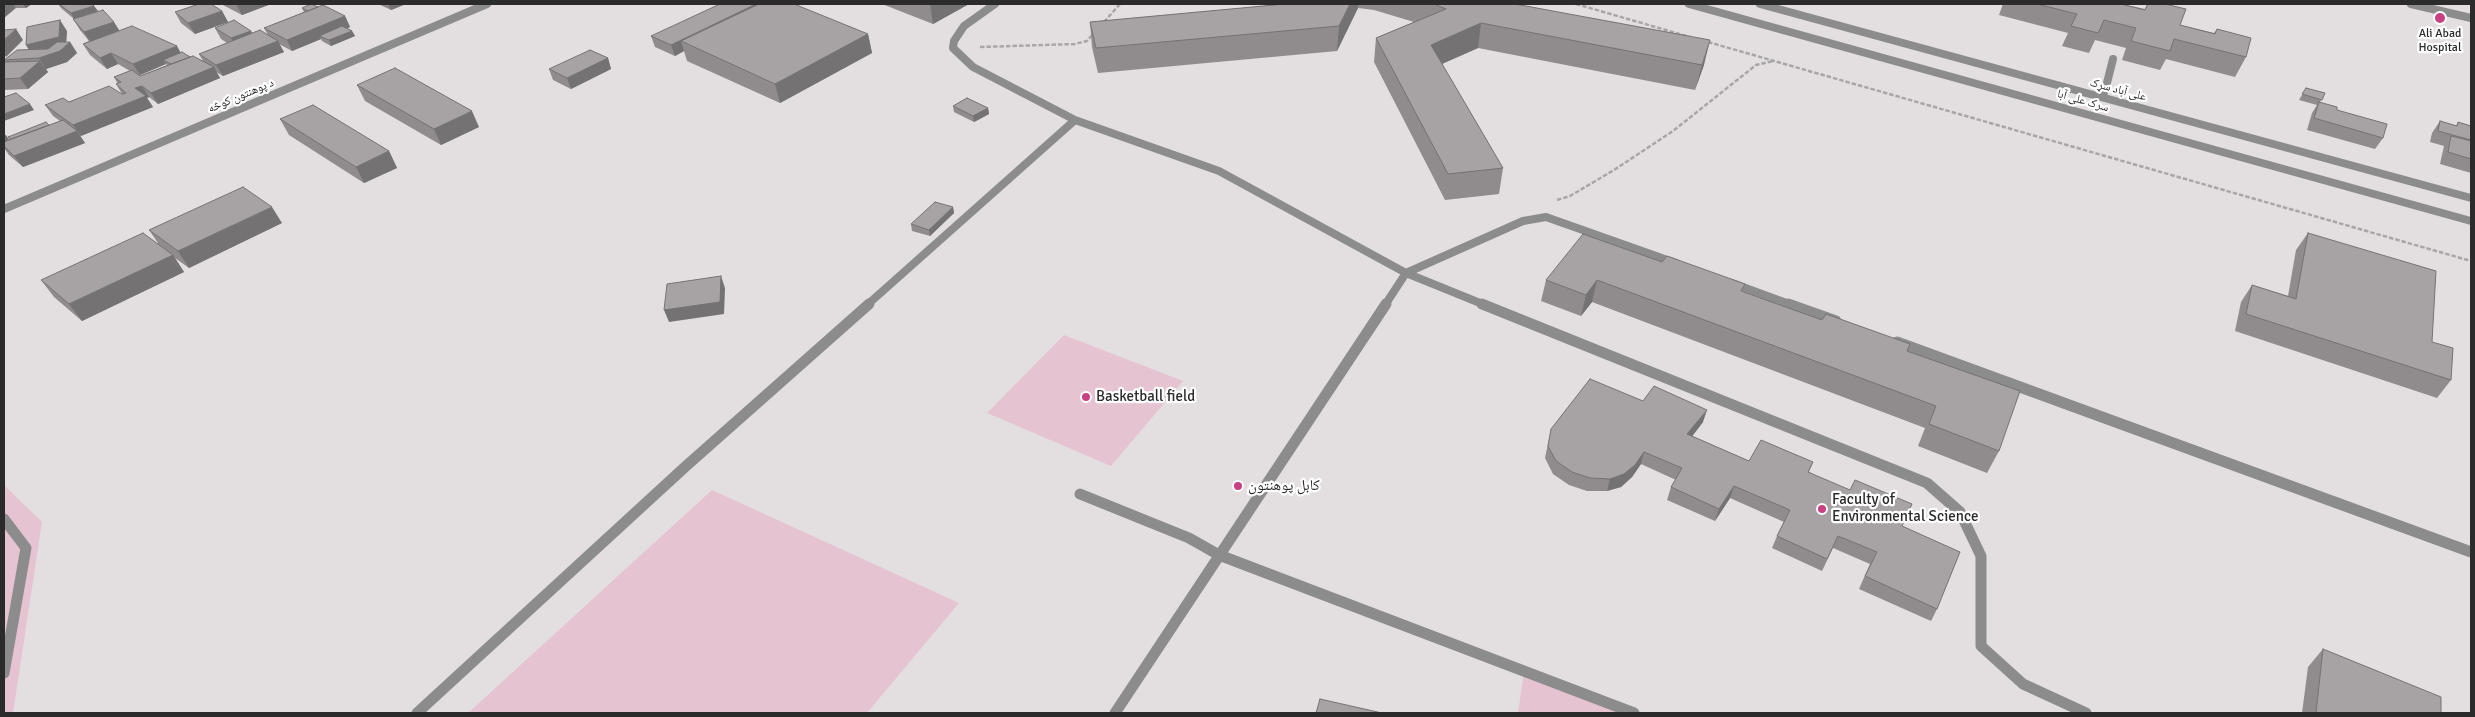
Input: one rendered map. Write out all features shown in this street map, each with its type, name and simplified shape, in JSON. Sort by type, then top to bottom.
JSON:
[{"type":"street","name":"د پوهنتون کوڅه","points":[[4,209],[487,4]]},
{"type":"street","points":[[996,4],[964,26],[958,34],[953,48],[972,67],[1075,120],[1219,171],[1406,273],[1927,482],[1960,512],[1981,556],[1981,646],[2023,684],[2086,713]]},
{"type":"street","name":"سرک علی آبا","points":[[1689,4],[2471,221]]},
{"type":"street","name":"علی آباد سړک","points":[[1760,4],[2471,198]]},
{"type":"street","points":[[2411,4],[2471,18]]},
{"type":"street","points":[[2100,96],[2105,91],[2113,59]]},
{"type":"street","points":[[417,713],[685,467],[1075,120]]},
{"type":"street","points":[[1115,713],[1406,273],[1523,221],[1546,217],[1687,267]]},
{"type":"street","points":[[1724,280],[1846,324]]},
{"type":"street","points":[[1884,338],[2471,552]]},
{"type":"street","points":[[1080,494],[1189,538],[1219,555],[1634,713]]},
{"type":"street","points":[[4,519],[26,548],[4,674]]},
{"type":"path","points":[[1100,26],[1120,4]]},
{"type":"path","points":[[1576,4],[1698,39]]},
{"type":"path","points":[[953,48],[1075,44],[1087,41],[1094,34]]},
{"type":"path","points":[[1707,42],[2471,261]]},
{"type":"path","points":[[1546,217],[1549,202],[1570,196],[1614,170],[1673,131],[1756,65],[1773,61]]},
{"type":"shaded area","name":"Basketball field","points":[[1064,335],[1183,381],[1111,466],[987,413]]},
{"type":"shaded area","points":[[4,485],[42,522],[13,713],[4,713]]},
{"type":"shaded area","points":[[712,490],[959,603],[867,713],[468,713]]},
{"type":"shaded area","points":[[1524,672],[1620,713],[1518,713]]},
{"type":"building","points":[[59,4],[92,4],[94,6],[71,13]]},
{"type":"building","points":[[199,4],[211,4],[222,11],[188,23],[175,12]]},
{"type":"building","points":[[311,4],[318,7],[308,11],[302,8]]},
{"type":"building","points":[[720,4],[756,4],[671,45],[651,36]]},
{"type":"building","points":[[759,4],[794,4],[868,34],[775,84],[681,41]]},
{"type":"building","points":[[1285,4],[1350,4],[1339,26],[1096,48],[1090,22]]},
{"type":"building","points":[[1434,4],[1515,4],[1710,40],[1702,65],[1481,23],[1431,45],[1503,168],[1448,174],[1376,38],[1446,9]]},
{"type":"building","points":[[2037,4],[2121,4],[2145,10],[2148,4],[2165,4],[2186,9],[2180,25],[2215,34],[2217,29],[2251,38],[2246,57],[2174,39],[2170,51],[2131,41],[2136,28],[2104,20],[2098,33],[2071,26],[2077,14]]},
{"type":"building","points":[[323,5],[345,16],[287,40],[264,28]]},
{"type":"building","points":[[103,10],[114,22],[84,32],[73,19]]},
{"type":"building","points":[[60,20],[59,37],[26,45],[27,27]]},
{"type":"building","points":[[234,20],[251,31],[231,38],[215,28]]},
{"type":"building","points":[[132,26],[177,46],[133,64],[111,53],[100,58],[83,44]]},
{"type":"building","points":[[342,26],[352,31],[329,40],[319,36]]},
{"type":"building","points":[[16,29],[4,40],[4,30]]},
{"type":"building","points":[[260,30],[278,41],[216,65],[199,54]]},
{"type":"building","points":[[57,42],[70,42],[60,51],[39,58],[4,60],[17,50],[48,49]]},
{"type":"building","points":[[590,50],[608,58],[567,78],[549,69]]},
{"type":"building","points":[[182,52],[190,57],[171,64],[163,60]]},
{"type":"building","points":[[193,56],[214,67],[151,93],[142,86],[135,88],[146,96],[73,125],[45,105],[63,98],[69,102],[109,86],[122,94],[126,93],[116,84],[121,82],[114,77],[132,70],[140,76]]},
{"type":"building","points":[[40,61],[20,78],[4,79],[4,62]]},
{"type":"building","points":[[395,68],[472,111],[434,129],[357,85]]},
{"type":"building","points":[[2306,88],[2325,93],[2322,100],[2302,94]]},
{"type":"building","points":[[16,93],[30,104],[4,114],[4,97]]},
{"type":"building","points":[[967,98],[988,108],[973,116],[953,106]]},
{"type":"building","points":[[2319,102],[2337,107],[2337,110],[2387,124],[2383,138],[2314,118]]},
{"type":"building","points":[[313,105],[389,151],[356,167],[280,119]]},
{"type":"building","points":[[63,120],[77,131],[14,156],[4,146],[4,142]]},
{"type":"building","points":[[2440,121],[2457,126],[2458,122],[2471,126],[2471,140],[2438,131]]},
{"type":"building","points":[[46,122],[49,125],[11,139],[8,137]]},
{"type":"building","points":[[2451,136],[2471,141],[2471,159],[2448,152]]},
{"type":"building","points":[[243,187],[272,207],[178,251],[149,230]]},
{"type":"building","points":[[935,202],[953,207],[929,230],[911,224]]},
{"type":"building","points":[[143,233],[173,255],[69,304],[41,280]]},
{"type":"building","points":[[2308,233],[2436,271],[2432,342],[2453,348],[2451,380],[2246,314],[2252,285],[2296,299]]},
{"type":"building","points":[[1583,234],[1662,262],[1667,256],[1745,284],[1741,291],[1822,320],[1826,314],[1910,344],[1907,351],[2020,391],[1999,451],[1929,424],[1936,406],[1597,280],[1586,295],[1546,280]]},
{"type":"building","points":[[721,276],[720,302],[664,310],[667,284]]},
{"type":"building","name":"Faculty of Environmental Science","points":[[1590,379],[1643,401],[1654,386],[1707,410],[1687,434],[1749,461],[1761,440],[1813,462],[1808,472],[1850,490],[1855,480],[1912,504],[1902,526],[1960,552],[1937,609],[1865,576],[1877,552],[1838,536],[1827,559],[1777,536],[1790,510],[1734,486],[1719,509],[1671,487],[1682,468],[1644,452],[1635,465],[1624,474],[1610,479],[1590,478],[1572,472],[1556,461],[1548,446],[1551,429]]},
{"type":"building","points":[[2323,649],[2441,697],[2441,713],[2316,713]]},
{"type":"building","points":[[1320,699],[1382,713],[1316,713]]},
{"type":"place","name":"Ali Abad Hospital","points":[[2440,18]]},
{"type":"place","name":"Basketball field","points":[[1086,397]]},
{"type":"place","name":"کابل پوهنتون","points":[[1238,486]]},
{"type":"place","name":"Faculty of Environmental Science","points":[[1822,509]]}]
